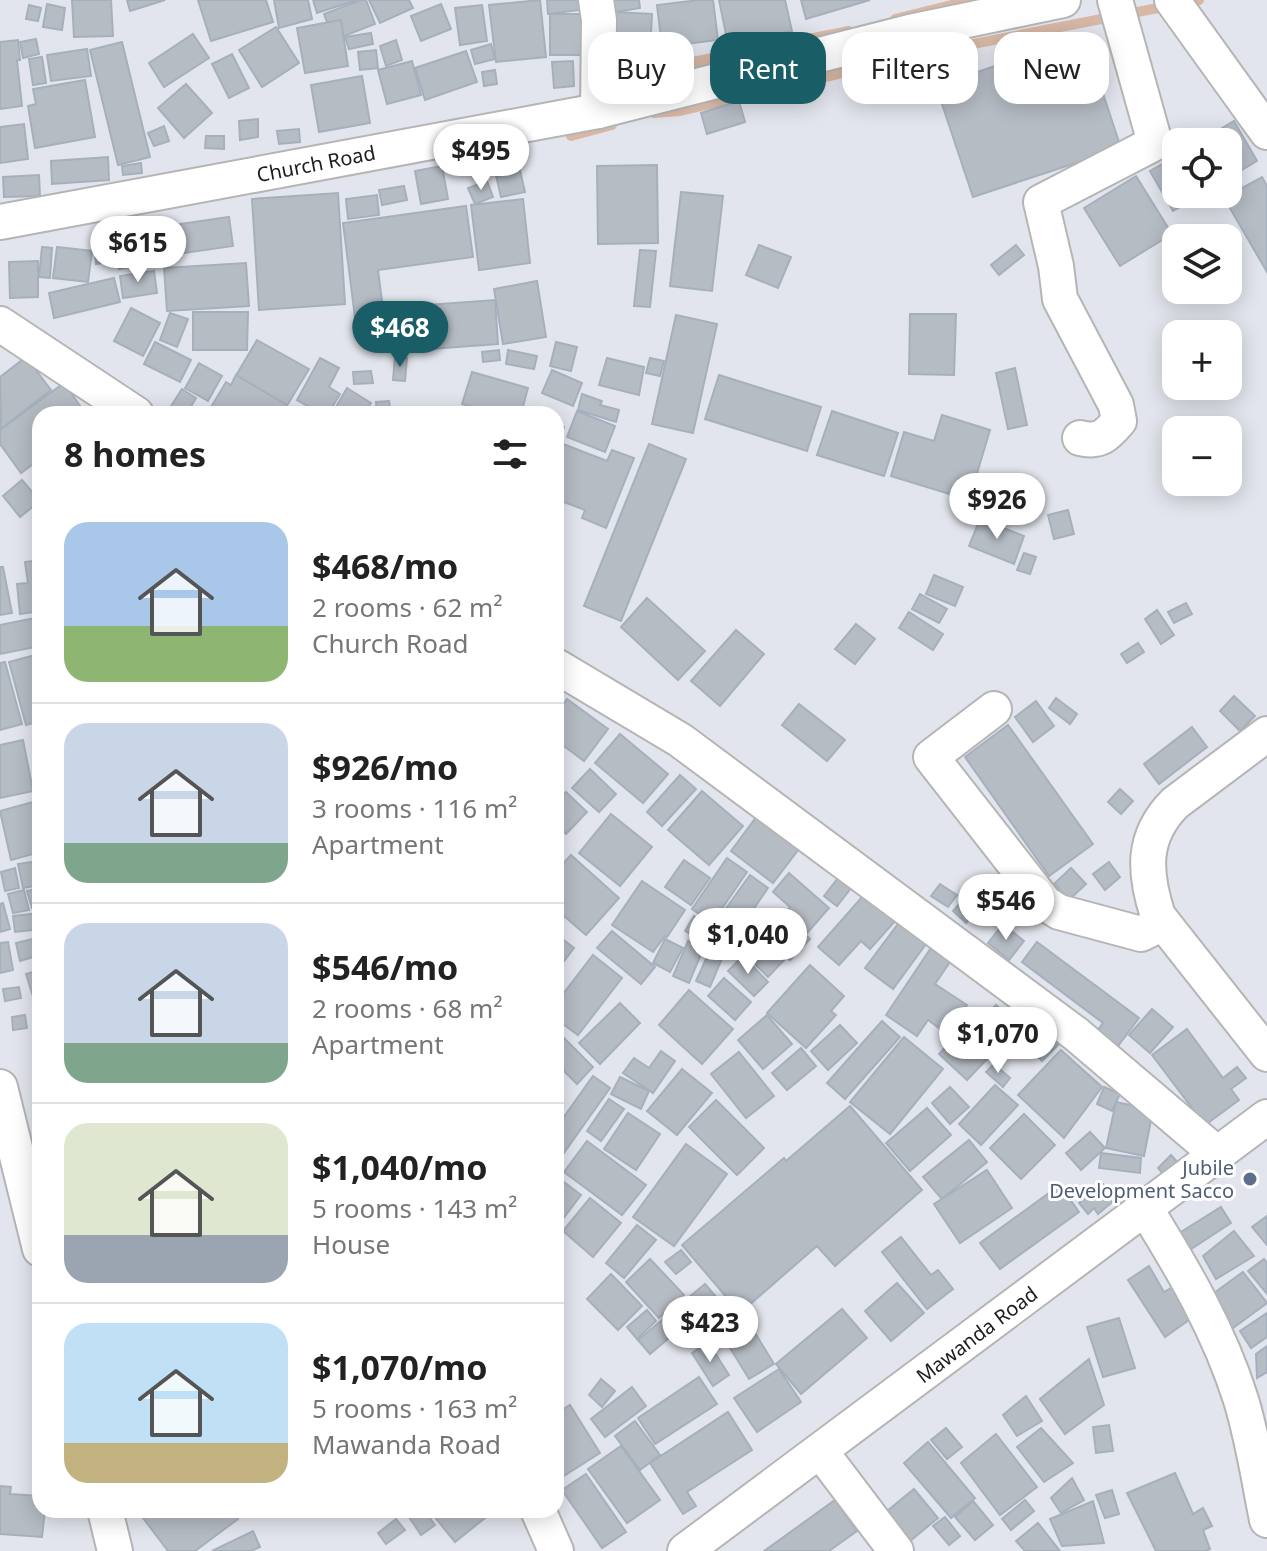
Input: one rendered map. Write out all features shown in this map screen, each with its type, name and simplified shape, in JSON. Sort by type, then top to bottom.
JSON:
[{"type":"street","points":[[596,0],[599,20],[598,111]]},
{"type":"street","name":"Church Road","points":[[0,222],[598,111],[910,16],[1063,0]]},
{"type":"street","points":[[1080,438],[1091,441],[1106,437],[1119,421],[1116,405],[1060,299],[1056,266],[1041,202],[1155,143],[1115,0]]},
{"type":"street","points":[[1172,0],[1267,132]]},
{"type":"street","points":[[0,324],[124,406]]},
{"type":"street","points":[[564,671],[693,750],[1076,1034],[1216,1153]]},
{"type":"street","points":[[994,709],[931,757],[1045,903],[1059,912],[1141,934],[1163,923]]},
{"type":"street","points":[[1267,734],[1162,816],[1146,861],[1158,916],[1267,1054]]},
{"type":"street","points":[[0,1087],[32,1217]]},
{"type":"street","name":"Mawanda Road","points":[[685,1551],[1267,1117]]},
{"type":"street","points":[[1145,1208],[1191,1281],[1241,1400],[1267,1520]]},
{"type":"street","points":[[821,1452],[896,1551]]},
{"type":"street","points":[[107,1518],[115,1551]]},
{"type":"street","points":[[542,1518],[556,1551]]},
{"type":"building","points":[[72,0],[111,0],[113,36],[74,37]]},
{"type":"building","points":[[127,0],[165,0],[130,11]]},
{"type":"building","points":[[198,0],[266,0],[273,22],[211,41]]},
{"type":"building","points":[[274,0],[308,0],[312,19],[279,28]]},
{"type":"building","points":[[313,0],[357,0],[317,13]]},
{"type":"building","points":[[366,0],[375,24],[334,40],[324,14]]},
{"type":"building","points":[[369,0],[409,0],[413,8],[380,23]]},
{"type":"building","points":[[540,0],[546,57],[496,62],[489,5]]},
{"type":"building","points":[[547,0],[578,0],[580,10],[548,14]]},
{"type":"building","points":[[608,0],[639,0],[640,8],[610,13]]},
{"type":"building","points":[[713,0],[717,32],[710,32],[710,41],[694,43],[694,32],[660,32],[657,5]]},
{"type":"building","points":[[719,0],[785,0],[792,31],[726,32]]},
{"type":"building","points":[[801,0],[870,0],[806,19]]},
{"type":"building","points":[[47,4],[65,8],[62,30],[43,27]]},
{"type":"building","points":[[441,4],[451,29],[421,41],[411,16]]},
{"type":"building","points":[[29,5],[41,8],[38,21],[26,19]]},
{"type":"building","points":[[482,5],[487,41],[460,45],[455,8]]},
{"type":"building","points":[[615,12],[652,14],[651,32],[614,32]]},
{"type":"building","points":[[550,14],[585,14],[584,55],[550,55]]},
{"type":"building","points":[[341,20],[348,66],[305,73],[297,28]]},
{"type":"building","points":[[276,27],[299,63],[262,87],[239,50]]},
{"type":"building","points":[[371,33],[373,44],[349,49],[345,37]]},
{"type":"building","points":[[193,34],[209,58],[164,87],[149,63]]},
{"type":"building","points":[[36,39],[39,54],[23,58],[20,42]]},
{"type":"building","points":[[18,40],[22,106],[0,109],[0,42]]},
{"type":"building","points":[[396,40],[402,60],[386,66],[380,46]]},
{"type":"building","points":[[122,42],[150,157],[118,165],[90,50]]},
{"type":"building","points":[[491,44],[495,59],[475,64],[471,50]]},
{"type":"building","points":[[87,49],[91,76],[51,81],[47,55]]},
{"type":"building","points":[[376,50],[378,68],[360,70],[358,52]]},
{"type":"building","points":[[466,51],[477,82],[425,100],[415,68]]},
{"type":"building","points":[[232,54],[249,88],[229,98],[212,64]]},
{"type":"building","points":[[42,57],[46,83],[33,85],[29,59]]},
{"type":"building","points":[[412,61],[421,95],[387,104],[378,70]]},
{"type":"building","points":[[573,61],[574,86],[554,88],[552,62]]},
{"type":"building","points":[[994,66],[994,104],[1106,104],[1121,148],[973,197],[942,104],[978,104],[978,72]]},
{"type":"building","points":[[495,70],[497,84],[484,86],[482,72]]},
{"type":"building","points":[[362,76],[370,123],[319,132],[311,85]]},
{"type":"building","points":[[85,80],[95,137],[35,148],[28,106],[36,104],[33,89]]},
{"type":"building","points":[[186,84],[212,113],[184,138],[158,108]]},
{"type":"building","points":[[740,104],[745,122],[707,134],[701,113]]},
{"type":"building","points":[[258,119],[258,137],[240,140],[239,121]]},
{"type":"building","points":[[1234,121],[1238,128],[1222,128]]},
{"type":"building","points":[[24,124],[28,159],[0,163],[0,127]]},
{"type":"building","points":[[164,126],[169,141],[154,146],[148,133]]},
{"type":"building","points":[[299,129],[300,142],[279,144],[277,131]]},
{"type":"building","points":[[1242,135],[1257,161],[1242,170]]},
{"type":"building","points":[[206,136],[224,136],[224,149],[205,148]]},
{"type":"building","points":[[108,157],[109,180],[52,184],[51,161]]},
{"type":"building","points":[[141,163],[142,173],[123,175],[122,166]]},
{"type":"building","points":[[1162,164],[1162,192],[1150,171]]},
{"type":"building","points":[[657,165],[658,243],[598,244],[597,166]]},
{"type":"building","points":[[442,166],[448,199],[421,204],[415,171]]},
{"type":"building","points":[[519,166],[525,192],[501,197],[495,171]]},
{"type":"building","points":[[39,175],[40,196],[4,197],[3,177]]},
{"type":"building","points":[[1136,176],[1166,224],[1162,224],[1162,240],[1120,266],[1084,208]]},
{"type":"building","points":[[1262,177],[1267,186],[1267,272],[1242,224],[1230,208],[1242,208],[1242,188]]},
{"type":"building","points":[[487,181],[493,197],[475,204],[468,188]]},
{"type":"building","points":[[404,186],[407,200],[382,205],[379,190]]},
{"type":"building","points":[[681,192],[723,196],[712,291],[670,286]]},
{"type":"building","points":[[338,193],[345,304],[259,310],[252,199]]},
{"type":"building","points":[[377,195],[379,215],[348,219],[346,199]]},
{"type":"building","points":[[523,199],[530,263],[479,270],[471,205]]},
{"type":"building","points":[[466,206],[473,257],[378,270],[383,309],[370,310],[373,330],[357,333],[343,223]]},
{"type":"building","points":[[229,217],[233,246],[170,255],[166,226]]},
{"type":"building","points":[[153,219],[159,254],[146,257],[147,264],[119,269],[112,226]]},
{"type":"building","points":[[109,238],[110,262],[96,264],[94,239]]},
{"type":"building","points":[[759,245],[791,257],[778,288],[746,275]]},
{"type":"building","points":[[1016,245],[1024,255],[999,275],[991,265]]},
{"type":"building","points":[[42,247],[52,248],[50,278],[39,277]]},
{"type":"building","points":[[57,247],[92,251],[88,282],[53,278]]},
{"type":"building","points":[[640,250],[656,251],[650,307],[634,306]]},
{"type":"building","points":[[38,261],[38,297],[10,298],[9,262]]},
{"type":"building","points":[[246,263],[249,306],[167,311],[164,268]]},
{"type":"building","points":[[154,271],[157,293],[123,298],[120,276]]},
{"type":"building","points":[[114,278],[120,302],[54,318],[49,293]]},
{"type":"building","points":[[537,281],[546,337],[503,344],[494,289]]},
{"type":"building","points":[[495,300],[498,344],[389,352],[386,308]]},
{"type":"building","points":[[131,308],[160,323],[143,356],[114,341]]},
{"type":"building","points":[[193,312],[248,312],[247,350],[193,350]]},
{"type":"building","points":[[170,313],[188,319],[177,347],[160,340]]},
{"type":"building","points":[[910,314],[956,314],[954,375],[909,374]]},
{"type":"building","points":[[676,315],[717,324],[693,433],[652,424]]},
{"type":"building","points":[[257,340],[309,369],[287,406],[280,406],[234,379]]},
{"type":"building","points":[[155,342],[191,360],[180,382],[144,364]]},
{"type":"building","points":[[556,342],[577,347],[571,371],[550,366]]},
{"type":"building","points":[[499,350],[500,360],[483,362],[482,352]]},
{"type":"building","points":[[508,350],[537,356],[534,369],[506,364]]},
{"type":"building","points":[[26,357],[51,390],[1,429],[0,377]]},
{"type":"building","points":[[395,357],[407,358],[405,381],[393,380]]},
{"type":"building","points":[[320,358],[339,368],[329,387],[340,394],[333,406],[308,406],[297,400]]},
{"type":"building","points":[[607,358],[644,367],[639,395],[599,385]]},
{"type":"building","points":[[650,358],[664,361],[660,376],[646,373]]},
{"type":"building","points":[[199,363],[222,376],[208,401],[185,388]]},
{"type":"building","points":[[1015,368],[1027,425],[1008,429],[996,373]]},
{"type":"building","points":[[552,370],[582,383],[573,406],[542,393]]},
{"type":"building","points":[[371,371],[373,383],[354,384],[353,372]]},
{"type":"building","points":[[472,372],[528,388],[523,406],[462,404]]},
{"type":"building","points":[[236,375],[287,405],[212,406],[226,382],[231,385]]},
{"type":"building","points":[[719,375],[821,407],[807,451],[705,419]]},
{"type":"building","points":[[64,383],[80,406],[33,406]]},
{"type":"building","points":[[347,388],[371,403],[369,406],[337,406]]},
{"type":"building","points":[[182,389],[196,398],[191,406],[171,406]]},
{"type":"building","points":[[582,394],[602,401],[600,405],[619,410],[616,422],[578,410]]},
{"type":"building","points":[[389,401],[390,406],[376,406],[376,402]]},
{"type":"building","points":[[32,406],[32,465],[21,473],[0,444],[0,430]]},
{"type":"building","points":[[577,411],[615,426],[605,452],[567,437]]},
{"type":"building","points":[[832,411],[898,433],[884,476],[817,455]]},
{"type":"building","points":[[942,415],[990,430],[969,500],[891,476],[904,432],[934,441]]},
{"type":"building","points":[[564,444],[607,461],[612,450],[634,458],[606,528],[582,518],[585,510],[564,502]]},
{"type":"building","points":[[649,444],[686,459],[621,621],[584,606]]},
{"type":"building","points":[[22,480],[32,492],[32,507],[20,517],[3,496]]},
{"type":"building","points":[[1068,510],[1074,534],[1054,539],[1048,515]]},
{"type":"building","points":[[980,519],[1024,536],[1014,564],[969,546]]},
{"type":"building","points":[[1024,553],[1036,557],[1030,574],[1017,570]]},
{"type":"building","points":[[32,561],[32,612],[20,614],[17,584],[28,583],[25,562]]},
{"type":"building","points":[[0,567],[3,567],[12,613],[0,615]]},
{"type":"building","points":[[934,575],[963,587],[955,606],[926,594]]},
{"type":"building","points":[[920,594],[947,609],[939,623],[912,609]]},
{"type":"building","points":[[647,598],[705,651],[678,680],[621,627]]},
{"type":"building","points":[[1186,603],[1192,614],[1174,623],[1168,612]]},
{"type":"building","points":[[1157,610],[1174,635],[1161,644],[1145,619]]},
{"type":"building","points":[[909,612],[943,634],[933,650],[899,628]]},
{"type":"building","points":[[32,619],[32,648],[0,654],[0,625]]},
{"type":"building","points":[[856,624],[875,639],[855,664],[835,649]]},
{"type":"building","points":[[736,630],[764,654],[720,706],[691,681]]},
{"type":"building","points":[[1138,643],[1144,652],[1127,663],[1121,654]]},
{"type":"building","points":[[32,656],[32,723],[26,725],[9,662]]},
{"type":"building","points":[[5,662],[22,724],[0,730],[0,663]]},
{"type":"building","points":[[1234,696],[1255,716],[1240,731],[1220,711]]},
{"type":"building","points":[[1056,698],[1077,714],[1070,724],[1049,708]]},
{"type":"building","points":[[567,699],[608,729],[584,761],[564,746],[564,703]]},
{"type":"building","points":[[1036,701],[1054,726],[1033,742],[1015,717]]},
{"type":"building","points":[[799,704],[845,740],[827,761],[782,725]]},
{"type":"building","points":[[1008,725],[1093,844],[1049,876],[965,757]]},
{"type":"building","points":[[1192,727],[1207,747],[1159,784],[1144,764]]},
{"type":"building","points":[[620,734],[668,774],[643,803],[595,763]]},
{"type":"building","points":[[23,740],[32,791],[0,798],[0,745]]},
{"type":"building","points":[[590,769],[616,794],[599,812],[572,788]]},
{"type":"building","points":[[680,775],[696,789],[662,826],[647,812]]},
{"type":"building","points":[[1120,789],[1133,801],[1121,814],[1108,802]]},
{"type":"building","points":[[702,791],[743,826],[709,865],[668,830]]},
{"type":"building","points":[[566,792],[587,812],[566,834],[564,832]]},
{"type":"building","points":[[32,802],[32,854],[11,860],[0,811]]},
{"type":"building","points":[[611,814],[652,847],[620,886],[579,853]]},
{"type":"building","points":[[757,816],[799,849],[773,883],[731,851]]},
{"type":"building","points":[[571,855],[619,898],[586,935],[564,916],[564,862]]},
{"type":"building","points":[[727,858],[747,872],[712,923],[692,909]]},
{"type":"building","points":[[684,860],[710,878],[691,905],[665,887]]},
{"type":"building","points":[[32,862],[32,886],[23,888],[18,864]]},
{"type":"building","points":[[1109,862],[1120,877],[1105,890],[1093,874]]},
{"type":"building","points":[[15,868],[19,888],[5,891],[1,872]]},
{"type":"building","points":[[1071,868],[1086,884],[1069,900],[1054,884]]},
{"type":"building","points":[[789,873],[829,908],[807,933],[785,914],[790,907],[773,892]]},
{"type":"building","points":[[842,873],[855,883],[837,906],[824,896]]},
{"type":"building","points":[[750,875],[768,888],[733,939],[714,925]]},
{"type":"building","points":[[642,881],[685,910],[653,952],[612,925]]},
{"type":"building","points":[[940,884],[957,895],[948,907],[931,896]]},
{"type":"building","points":[[24,890],[29,910],[13,913],[8,894]]},
{"type":"building","points":[[32,890],[32,908],[27,891]]},
{"type":"building","points":[[864,895],[895,921],[870,949],[861,941],[839,965],[818,947]]},
{"type":"building","points":[[964,899],[977,910],[966,923],[953,911]]},
{"type":"building","points":[[3,903],[10,929],[0,932],[0,904]]},
{"type":"building","points":[[762,910],[773,923],[760,934],[749,922]]},
{"type":"building","points":[[32,914],[32,930],[15,932],[13,916]]},
{"type":"building","points":[[694,916],[730,938],[721,952],[685,931]]},
{"type":"building","points":[[785,916],[810,939],[790,960],[765,938]]},
{"type":"building","points":[[898,924],[926,944],[893,989],[865,968]]},
{"type":"building","points":[[1003,924],[1024,941],[1009,960],[988,943]]},
{"type":"building","points":[[747,929],[757,935],[748,952],[737,946]]},
{"type":"building","points":[[612,931],[655,967],[641,984],[597,948]]},
{"type":"building","points":[[32,939],[32,957],[20,961],[16,943]]},
{"type":"building","points":[[665,939],[683,948],[670,972],[653,963]]},
{"type":"building","points":[[764,939],[785,959],[768,977],[747,956]]},
{"type":"building","points":[[564,940],[574,948],[564,961]]},
{"type":"building","points":[[688,941],[704,947],[689,983],[673,976]]},
{"type":"building","points":[[8,942],[13,970],[0,973],[0,943]]},
{"type":"building","points":[[1037,942],[1139,1018],[1115,1050],[1094,1035],[1103,1023],[1022,962]]},
{"type":"building","points":[[933,945],[952,959],[935,984],[967,1005],[947,1034],[928,1020],[917,1036],[886,1015]]},
{"type":"building","points":[[710,950],[723,956],[710,987],[696,981]]},
{"type":"building","points":[[593,955],[622,978],[578,1035],[564,1025],[564,993]]},
{"type":"building","points":[[743,956],[768,982],[754,996],[728,971]]},
{"type":"building","points":[[810,965],[844,996],[831,1011],[836,1015],[806,1048],[767,1013]]},
{"type":"building","points":[[32,972],[32,993],[26,974]]},
{"type":"building","points":[[724,978],[751,1002],[735,1020],[708,996]]},
{"type":"building","points":[[19,987],[21,998],[5,1001],[3,989]]},
{"type":"building","points":[[689,990],[733,1029],[702,1064],[659,1025]]},
{"type":"building","points":[[620,1003],[640,1023],[600,1064],[579,1043]]},
{"type":"building","points":[[996,1005],[1009,1016],[999,1026],[1010,1035],[967,1080],[939,1054],[983,1008],[988,1013]]},
{"type":"building","points":[[1152,1009],[1173,1027],[1150,1053],[1129,1035]]},
{"type":"building","points":[[25,1015],[27,1028],[13,1030],[12,1017]]},
{"type":"building","points":[[767,1015],[792,1044],[763,1069],[738,1040]]},
{"type":"building","points":[[882,1021],[900,1037],[845,1099],[827,1083]]},
{"type":"building","points":[[840,1025],[857,1043],[828,1070],[811,1051]]},
{"type":"building","points":[[1047,1029],[1060,1043],[1042,1061],[1028,1046]]},
{"type":"building","points":[[1187,1029],[1223,1078],[1237,1067],[1246,1078],[1231,1089],[1239,1100],[1205,1125],[1152,1055]]},
{"type":"building","points":[[904,1037],[943,1069],[890,1134],[850,1102]]},
{"type":"building","points":[[564,1038],[593,1067],[577,1084],[564,1071]]},
{"type":"building","points":[[801,1048],[816,1066],[787,1090],[772,1073]]},
{"type":"building","points":[[1061,1050],[1102,1087],[1064,1138],[1018,1095]]},
{"type":"building","points":[[661,1051],[675,1061],[653,1093],[623,1073],[634,1058],[649,1068]]},
{"type":"building","points":[[739,1052],[774,1096],[746,1118],[711,1074]]},
{"type":"building","points":[[994,1064],[1010,1078],[1003,1087],[986,1072]]},
{"type":"building","points":[[682,1069],[712,1093],[677,1135],[647,1111]]},
{"type":"building","points":[[593,1076],[610,1088],[564,1153],[564,1117]]},
{"type":"building","points":[[620,1077],[649,1091],[641,1109],[611,1094]]},
{"type":"building","points":[[995,1085],[1018,1105],[981,1145],[959,1124]]},
{"type":"building","points":[[950,1087],[969,1107],[950,1124],[932,1103]]},
{"type":"building","points":[[1104,1087],[1120,1094],[1112,1111],[1097,1104]]},
{"type":"building","points":[[609,1099],[624,1109],[601,1141],[587,1131]]},
{"type":"building","points":[[716,1100],[764,1148],[737,1175],[689,1127]]},
{"type":"building","points":[[1116,1102],[1153,1110],[1144,1156],[1106,1148]]},
{"type":"building","points":[[850,1106],[922,1190],[835,1266],[817,1246],[740,1313],[682,1245]]},
{"type":"building","points":[[927,1108],[951,1135],[910,1171],[886,1143]]},
{"type":"building","points":[[628,1113],[660,1134],[636,1170],[604,1149]]},
{"type":"building","points":[[1024,1114],[1055,1145],[1021,1179],[990,1148]]},
{"type":"building","points":[[1090,1132],[1105,1148],[1081,1170],[1066,1153]]},
{"type":"building","points":[[969,1140],[987,1162],[942,1199],[923,1177]]},
{"type":"building","points":[[587,1141],[646,1185],[622,1215],[564,1172]]},
{"type":"building","points":[[686,1144],[727,1174],[674,1246],[633,1217]]},
{"type":"building","points":[[1101,1153],[1141,1158],[1140,1173],[1099,1168]]},
{"type":"building","points":[[1171,1155],[1180,1165],[1166,1177],[1158,1168]]},
{"type":"building","points":[[987,1170],[1012,1208],[960,1243],[934,1204]]},
{"type":"building","points":[[564,1182],[581,1195],[564,1217]]},
{"type":"building","points":[[1103,1184],[1116,1199],[1098,1214],[1094,1208],[1088,1214],[1079,1203]]},
{"type":"building","points":[[1060,1185],[1079,1212],[1000,1269],[980,1243]]},
{"type":"building","points":[[590,1198],[621,1223],[593,1257],[564,1230]]},
{"type":"building","points":[[1221,1207],[1231,1223],[1185,1253],[1176,1235]]},
{"type":"building","points":[[1267,1216],[1267,1245],[1252,1227]]},
{"type":"building","points":[[637,1225],[656,1240],[624,1278],[606,1263]]},
{"type":"building","points":[[1234,1231],[1254,1256],[1216,1279],[1203,1256]]},
{"type":"building","points":[[901,1237],[931,1275],[938,1270],[953,1289],[927,1309],[882,1252]]},
{"type":"building","points":[[681,1250],[691,1262],[676,1274],[665,1262]]},
{"type":"building","points":[[650,1259],[684,1295],[659,1318],[626,1282]]},
{"type":"building","points":[[1264,1259],[1267,1263],[1267,1294],[1248,1271]]},
{"type":"building","points":[[1149,1266],[1164,1292],[1178,1284],[1196,1315],[1165,1337],[1128,1280]]},
{"type":"building","points":[[1243,1272],[1267,1303],[1233,1328],[1210,1296]]},
{"type":"building","points":[[611,1274],[642,1306],[618,1330],[587,1299]]},
{"type":"building","points":[[897,1283],[924,1313],[891,1341],[865,1311]]},
{"type":"building","points":[[705,1284],[722,1304],[682,1338],[676,1332],[650,1354],[638,1340]]},
{"type":"building","points":[[842,1309],[867,1338],[801,1394],[776,1364]]},
{"type":"building","points":[[647,1310],[656,1321],[637,1339],[627,1327]]},
{"type":"building","points":[[721,1313],[731,1325],[711,1341],[701,1329]]},
{"type":"building","points":[[1267,1313],[1267,1337],[1251,1348],[1240,1331]]},
{"type":"building","points":[[1119,1318],[1135,1368],[1103,1377],[1087,1327]]},
{"type":"building","points":[[749,1323],[774,1364],[749,1379],[724,1338]]},
{"type":"building","points":[[708,1342],[729,1375],[713,1386],[692,1353]]},
{"type":"building","points":[[1267,1346],[1267,1372],[1257,1378],[1256,1354]]},
{"type":"building","points":[[1089,1359],[1104,1405],[1065,1434],[1040,1399]]},
{"type":"building","points":[[779,1369],[801,1402],[757,1432],[734,1398]]},
{"type":"building","points":[[699,1377],[717,1404],[655,1444],[638,1418]]},
{"type":"building","points":[[601,1379],[615,1391],[602,1407],[589,1395]]},
{"type":"building","points":[[632,1387],[646,1406],[605,1437],[591,1419]]},
{"type":"building","points":[[1026,1396],[1042,1421],[1017,1436],[1003,1415]]},
{"type":"building","points":[[570,1405],[600,1453],[564,1476],[564,1409]]},
{"type":"building","points":[[728,1412],[752,1450],[687,1492],[696,1506],[683,1514],[650,1463]]},
{"type":"building","points":[[635,1421],[660,1455],[640,1470],[615,1436]]},
{"type":"building","points":[[1109,1425],[1113,1451],[1096,1453],[1093,1427]]},
{"type":"building","points":[[946,1428],[962,1447],[947,1459],[931,1440]]},
{"type":"building","points":[[1041,1428],[1073,1463],[1044,1482],[1017,1447]]},
{"type":"building","points":[[996,1434],[1037,1487],[1000,1515],[961,1463]]},
{"type":"building","points":[[928,1442],[975,1498],[951,1518],[904,1463]]},
{"type":"building","points":[[621,1446],[660,1500],[627,1523],[588,1469]]},
{"type":"building","points":[[1175,1473],[1193,1514],[1203,1508],[1212,1526],[1203,1530],[1210,1549],[1206,1551],[1156,1551],[1127,1493]]},
{"type":"building","points":[[586,1474],[626,1532],[602,1548],[564,1489]]},
{"type":"building","points":[[1072,1478],[1084,1500],[1061,1513],[1051,1498]]},
{"type":"building","points":[[0,1486],[11,1487],[10,1494],[32,1495],[32,1518],[44,1518],[42,1537],[0,1534]]},
{"type":"building","points":[[914,1489],[938,1518],[910,1541],[886,1512]]},
{"type":"building","points":[[1112,1490],[1119,1514],[1105,1518],[1096,1495]]},
{"type":"building","points":[[835,1500],[857,1531],[829,1551],[764,1551]]},
{"type":"building","points":[[1025,1500],[1034,1511],[1011,1530],[1002,1519]]},
{"type":"building","points":[[973,1501],[993,1525],[975,1540],[955,1517]]},
{"type":"building","points":[[1093,1501],[1104,1543],[1062,1546],[1050,1519]]},
{"type":"building","points":[[945,1517],[960,1536],[949,1545],[933,1526]]},
{"type":"building","points":[[143,1518],[238,1519],[195,1551],[168,1551]]},
{"type":"building","points":[[410,1518],[430,1518],[435,1525],[421,1535]]},
{"type":"building","points":[[436,1518],[485,1518],[455,1542]]},
{"type":"building","points":[[396,1519],[405,1530],[386,1544],[378,1533]]},
{"type":"building","points":[[1038,1523],[1060,1551],[1025,1551],[1016,1541]]},
{"type":"building","points":[[253,1531],[260,1547],[251,1551],[212,1551]]},
{"type":"waterway","points":[[895,19],[972,0]]},
{"type":"waterway","points":[[654,113],[680,111],[937,51],[1199,0]]},
{"type":"waterway","points":[[694,62],[849,31]]},
{"type":"waterway","points":[[571,136],[612,125]]},
{"type":"place","name":"Jubile Development Sacco","points":[[1250,1179]]}]
